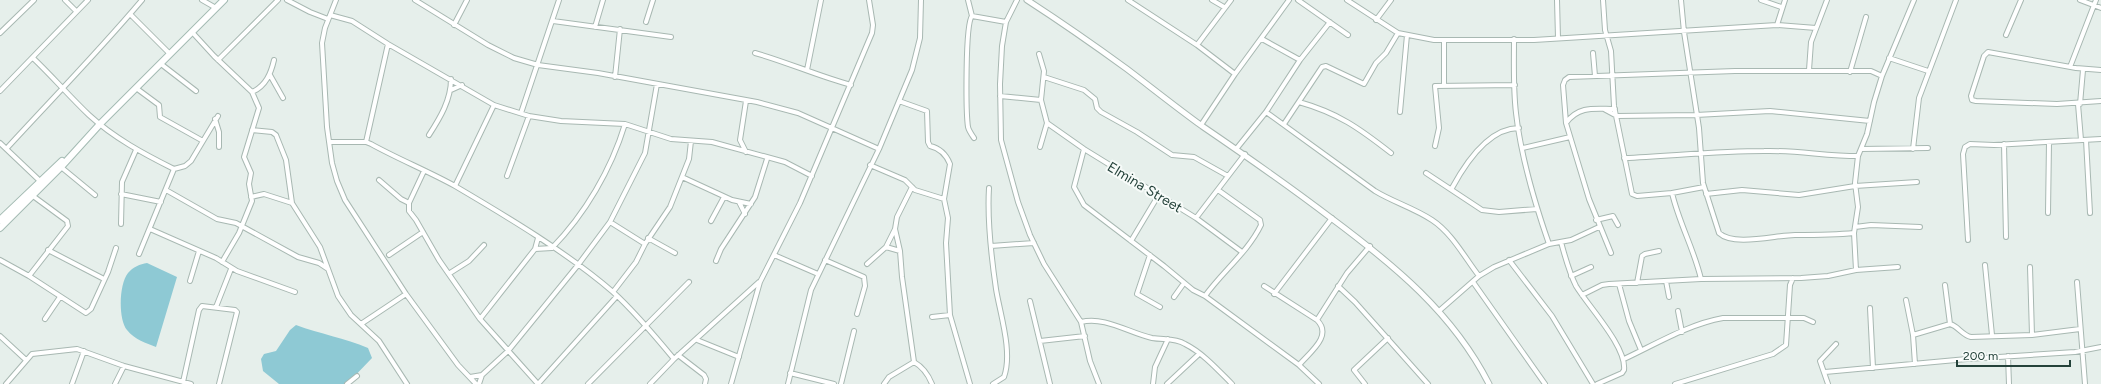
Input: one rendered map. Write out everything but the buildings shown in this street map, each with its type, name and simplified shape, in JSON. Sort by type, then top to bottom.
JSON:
[{"type":"main road","points":[[0,228],[61,167],[100,124],[224,0]]},
{"type":"main road","points":[[0,220],[77,148]]},
{"type":"street","points":[[0,34],[34,0]]},
{"type":"street","points":[[65,0],[76,11]]},
{"type":"street","points":[[0,91],[88,0]]},
{"type":"street","points":[[7,148],[27,124],[64,88],[142,0]]},
{"type":"street","points":[[202,0],[216,8]]},
{"type":"street","points":[[218,60],[278,0]]},
{"type":"street","points":[[287,0],[310,12],[352,21],[388,44],[494,105],[529,116],[561,121],[625,124],[671,139],[712,142],[785,162],[812,176]]},
{"type":"street","points":[[336,0],[329,17],[322,43],[329,142],[332,163],[345,200],[406,294],[458,364],[478,384],[482,375],[508,350],[578,265],[610,222],[641,164],[650,131],[657,84]]},
{"type":"street","points":[[415,0],[454,25],[501,52],[538,65],[615,76],[746,101],[798,113],[879,149]]},
{"type":"street","points":[[454,25],[467,0]]},
{"type":"street","points":[[521,113],[559,1],[553,0]]},
{"type":"street","points":[[595,27],[603,0]]},
{"type":"street","points":[[646,22],[653,0]]},
{"type":"street","points":[[807,70],[821,0]]},
{"type":"street","points":[[731,384],[760,282],[812,176],[872,33],[873,25],[869,0]]},
{"type":"street","points":[[788,384],[806,307],[818,274],[879,149],[912,70],[920,38],[921,0]]},
{"type":"street","points":[[968,0],[972,16],[970,19],[968,36],[966,90],[968,128],[974,138]]},
{"type":"street","points":[[1017,0],[1006,22],[1001,62],[1001,140],[1018,202],[1034,243],[1044,264],[1081,322],[1090,361],[1099,384]]},
{"type":"street","points":[[1027,0],[1127,69],[1201,125],[1245,154],[1370,246],[1416,287],[1439,311],[1471,353],[1489,384]]},
{"type":"street","points":[[1128,0],[1197,45],[1235,74]]},
{"type":"street","points":[[1212,0],[1224,7]]},
{"type":"street","points":[[1197,45],[1224,7],[1231,0]]},
{"type":"street","points":[[1201,125],[1235,74],[1289,0]]},
{"type":"street","points":[[1298,0],[1348,35]]},
{"type":"street","points":[[1347,0],[1398,33],[1434,40],[1607,36],[1777,25],[1816,28]]},
{"type":"street","points":[[1376,20],[1391,0]]},
{"type":"street","points":[[1557,0],[1558,38]]},
{"type":"street","points":[[1603,0],[1613,76],[1615,109],[1633,196],[1672,193],[1704,187]]},
{"type":"street","points":[[1681,0],[1684,32],[1699,128],[1704,187],[1719,234],[1724,237],[1755,239],[1783,235],[1854,233]]},
{"type":"street","points":[[1761,0],[1781,7]]},
{"type":"street","points":[[1777,25],[1781,7],[1785,0]]},
{"type":"street","points":[[1809,70],[1809,56],[1816,28],[1827,0]]},
{"type":"street","points":[[1856,270],[1854,233],[1858,207],[1855,186],[1858,156],[1870,122],[1882,76],[1914,0]]},
{"type":"street","points":[[1912,149],[1919,98],[1956,0]]},
{"type":"street","points":[[2006,36],[2021,0]]},
{"type":"street","points":[[2080,0],[2101,8]]},
{"type":"street","points":[[2070,67],[2096,0]]},
{"type":"street","points":[[130,14],[170,54]]},
{"type":"street","points":[[972,16],[1006,22]]},
{"type":"street","points":[[1850,72],[1866,17]]},
{"type":"street","points":[[553,21],[671,37]]},
{"type":"street","points":[[1236,148],[1266,112],[1300,60],[1330,22]]},
{"type":"street","points":[[615,76],[620,29]]},
{"type":"street","points":[[192,32],[218,60],[252,92],[260,110],[244,157],[251,174],[251,205],[242,227],[222,262]]},
{"type":"street","points":[[1284,124],[1321,68],[1324,66],[1362,84],[1366,83],[1376,63],[1386,53],[1398,33]]},
{"type":"street","points":[[1400,112],[1407,35]]},
{"type":"street","points":[[1262,39],[1300,60]]},
{"type":"street","points":[[1514,39],[1515,85],[1519,128],[1525,164],[1537,209],[1549,244]]},
{"type":"street","points":[[1444,40],[1444,85]]},
{"type":"street","points":[[366,142],[388,44]]},
{"type":"street","points":[[2101,70],[2083,70],[1988,52],[1984,56],[1971,98],[1976,101],[2079,104],[2101,102]]},
{"type":"street","points":[[755,53],[783,60],[851,85]]},
{"type":"street","points":[[1593,53],[1596,76]]},
{"type":"street","points":[[1039,54],[1044,77],[1041,100],[1047,123],[1040,147]]},
{"type":"street","points":[[33,58],[89,115],[100,124],[136,150],[174,169],[184,166],[191,161],[216,118],[219,132],[219,147]]},
{"type":"street","points":[[1889,58],[1928,71]]},
{"type":"street","points":[[252,92],[256,90],[270,75],[274,60]]},
{"type":"street","points":[[161,64],[196,91]]},
{"type":"street","points":[[1611,253],[1596,220],[1566,122],[1563,85],[1565,80],[1569,77],[1691,72],[1809,70],[1850,72],[1871,71],[1882,76]]},
{"type":"street","points":[[2081,140],[2079,104],[2083,70]]},
{"type":"street","points":[[270,75],[283,98]]},
{"type":"street","points":[[1044,77],[1084,90],[1095,99],[1097,108],[1101,112],[1137,132],[1172,155],[1194,157],[1228,176]]},
{"type":"street","points":[[429,135],[441,115],[451,90],[450,79]]},
{"type":"street","points":[[0,82],[4,87]]},
{"type":"street","points":[[1435,146],[1439,128],[1434,88],[1437,85],[1515,85]]},
{"type":"street","points":[[451,90],[462,86]]},
{"type":"street","points":[[136,88],[159,105],[160,117],[203,141]]},
{"type":"street","points":[[1000,96],[1041,100]]},
{"type":"street","points":[[746,101],[740,140],[746,152]]},
{"type":"street","points":[[899,101],[929,113],[928,142],[930,146],[937,148],[942,152],[950,164],[944,199],[948,218],[946,243],[950,316],[970,384]]},
{"type":"street","points":[[1299,102],[1337,115],[1355,125],[1391,153]]},
{"type":"street","points":[[455,186],[494,105]]},
{"type":"street","points":[[1604,109],[1617,116],[1696,115],[1770,111],[1870,122]]},
{"type":"street","points":[[1566,122],[1582,110],[1615,109]]},
{"type":"street","points":[[1266,112],[1375,191],[1389,200],[1405,206],[1432,220],[1448,236],[1479,276]]},
{"type":"street","points":[[507,176],[529,116]]},
{"type":"street","name":"Elmina Street","points":[[1047,123],[1084,149],[1158,196],[1196,218],[1242,252]]},
{"type":"street","points":[[535,249],[552,248],[596,189],[611,160],[625,124]]},
{"type":"street","points":[[1452,188],[1481,146],[1500,132],[1519,128]]},
{"type":"street","points":[[252,130],[272,132],[281,144],[286,160],[292,203],[312,232],[329,270],[338,296],[351,315],[379,341],[407,384]]},
{"type":"street","points":[[1523,148],[1570,137]]},
{"type":"street","points":[[1968,240],[1963,150],[1970,144],[2004,144],[2101,139]]},
{"type":"street","points":[[2086,140],[2090,213]]},
{"type":"street","points":[[613,292],[636,262],[644,244],[666,214],[689,159],[691,141]]},
{"type":"street","points":[[329,142],[366,142],[455,186],[538,238],[578,265],[613,292],[647,326],[674,359]]},
{"type":"street","points":[[2048,213],[2049,142]]},
{"type":"street","points":[[0,144],[7,148],[40,181]]},
{"type":"street","points":[[2004,144],[2006,237]]},
{"type":"street","points":[[1861,149],[1928,148]]},
{"type":"street","points":[[1084,149],[1074,182],[1075,193],[1084,205],[1184,283],[1205,296],[1299,365],[1319,384]]},
{"type":"street","points":[[121,224],[122,182],[136,150]]},
{"type":"street","points":[[1624,158],[1701,155],[1723,151],[1765,151],[1858,156]]},
{"type":"street","points":[[1196,218],[1245,154]]},
{"type":"street","points":[[716,260],[721,249],[751,204],[758,189],[768,158]]},
{"type":"street","points":[[870,165],[905,180],[912,187],[922,193],[944,199]]},
{"type":"street","points":[[61,167],[95,195]]},
{"type":"street","points":[[139,254],[174,169]]},
{"type":"street","points":[[424,171],[409,203],[409,211],[439,260],[450,273],[480,319],[538,384],[617,296]]},
{"type":"street","points":[[1426,173],[1452,188],[1453,191],[1482,210],[1499,212],[1537,209]]},
{"type":"street","points":[[682,178],[724,197],[751,204]]},
{"type":"street","points":[[379,180],[409,203]]},
{"type":"street","points":[[1706,194],[1742,190],[1799,195],[1855,186],[1917,182]]},
{"type":"street","points":[[867,264],[886,247],[895,229],[897,217],[912,187]]},
{"type":"street","points":[[988,188],[991,246],[996,290],[1004,328],[1006,369],[1004,377],[993,384]]},
{"type":"street","points":[[166,190],[217,220],[236,223],[298,257],[319,263],[329,270]]},
{"type":"street","points":[[1205,296],[1215,282],[1227,272],[1260,228],[1260,220],[1218,190]]},
{"type":"street","points":[[1672,193],[1680,221],[1694,253],[1701,279]]},
{"type":"street","points":[[121,194],[161,202]]},
{"type":"street","points":[[252,197],[264,194],[292,203]]},
{"type":"street","points":[[29,276],[68,226],[68,223],[33,196]]},
{"type":"street","points":[[1131,241],[1158,196]]},
{"type":"street","points":[[711,221],[724,197]]},
{"type":"street","points":[[739,202],[745,214]]},
{"type":"street","points":[[1596,220],[1613,216],[1618,225]]},
{"type":"street","points":[[1274,294],[1332,218]]},
{"type":"street","points":[[610,222],[644,244]]},
{"type":"street","points":[[1855,227],[1870,225],[1920,227]]},
{"type":"street","points":[[1439,311],[1479,276],[1510,260],[1549,244],[1561,242],[1599,227]]},
{"type":"street","points":[[150,229],[222,262],[231,269],[295,292]]},
{"type":"street","points":[[895,229],[900,251],[902,277],[914,362]]},
{"type":"street","points":[[389,255],[423,232]]},
{"type":"street","points":[[480,319],[535,249],[538,238]]},
{"type":"street","points":[[648,238],[674,253]]},
{"type":"street","points":[[1561,242],[1571,276],[1582,295],[1608,331],[1624,359],[1624,370],[1622,373],[1597,384]]},
{"type":"street","points":[[991,246],[1034,243]]},
{"type":"street","points":[[450,273],[469,261],[484,245]]},
{"type":"street","points":[[1317,320],[1338,286],[1370,246]]},
{"type":"street","points":[[886,247],[900,251]]},
{"type":"street","points":[[0,260],[29,276],[84,312],[89,312],[116,248]]},
{"type":"street","points":[[48,250],[104,279]]},
{"type":"street","points":[[190,282],[199,251]]},
{"type":"street","points":[[1637,283],[1642,256],[1659,251]]},
{"type":"street","points":[[774,255],[818,274]]},
{"type":"street","points":[[1150,255],[1137,294],[1160,307]]},
{"type":"street","points":[[825,260],[864,277],[865,286],[857,314]]},
{"type":"street","points":[[1510,260],[1552,316],[1593,384]]},
{"type":"street","points":[[1985,266],[1992,335]]},
{"type":"street","points":[[1571,276],[1591,267]]},
{"type":"street","points":[[1582,295],[1602,285],[1701,279],[1828,276],[1856,270],[1898,267]]},
{"type":"street","points":[[2030,267],[2032,335]]},
{"type":"street","points":[[216,307],[231,269]]},
{"type":"street","points":[[1781,278],[1790,285]]},
{"type":"street","points":[[1675,384],[1778,352],[1787,342],[1787,318],[1790,285],[1793,278]]},
{"type":"street","points":[[1666,281],[1668,297]]},
{"type":"street","points":[[588,384],[689,282]]},
{"type":"street","points":[[650,384],[678,355],[697,340],[760,282]]},
{"type":"street","points":[[1473,282],[1545,384]]},
{"type":"street","points":[[2077,282],[2085,384]]},
{"type":"street","points":[[1174,297],[1184,283]]},
{"type":"street","points":[[1619,284],[1627,316],[1641,350]]},
{"type":"street","points":[[1945,285],[1950,324]]},
{"type":"street","points":[[1264,286],[1274,294],[1317,320],[1322,327],[1323,335],[1299,365]]},
{"type":"street","points":[[1338,286],[1388,338],[1426,383]]},
{"type":"street","points":[[361,324],[406,294]]},
{"type":"street","points":[[45,319],[60,297]]},
{"type":"street","points":[[1906,300],[1913,335],[1915,364]]},
{"type":"street","points":[[1030,301],[1050,384]]},
{"type":"street","points":[[183,382],[200,307],[216,307],[235,310],[237,312],[219,384]]},
{"type":"street","points":[[1870,308],[1873,368]]},
{"type":"street","points":[[1678,311],[1682,332]]},
{"type":"street","points":[[932,317],[950,316]]},
{"type":"street","points":[[1624,359],[1641,350],[1711,320],[1723,318],[1804,318],[1813,322]]},
{"type":"street","points":[[1081,322],[1091,320],[1152,337],[1180,341],[1199,354],[1232,384]]},
{"type":"street","points":[[1913,335],[1950,324],[1955,326],[1966,336],[2032,335],[2080,329]]},
{"type":"street","points":[[841,384],[854,331]]},
{"type":"street","points":[[0,336],[26,360]]},
{"type":"street","points":[[1040,341],[1085,336]]},
{"type":"street","points":[[1365,384],[1354,370],[1388,338]]},
{"type":"street","points":[[1153,384],[1155,367],[1168,339]]},
{"type":"street","points":[[697,340],[739,357]]},
{"type":"street","points":[[1827,384],[1825,372],[1820,361],[1836,344]]},
{"type":"street","points":[[1825,372],[2008,356],[2070,353],[2101,347]]},
{"type":"street","points":[[6,384],[26,360],[36,354],[72,349],[84,351],[124,366],[191,384]]},
{"type":"street","points":[[72,384],[84,351]]},
{"type":"street","points":[[1167,384],[1199,354]]},
{"type":"street","points":[[678,355],[704,375],[706,379],[705,384]]},
{"type":"street","points":[[2008,356],[2009,384]]},
{"type":"street","points":[[884,384],[889,377],[914,362]]},
{"type":"street","points":[[914,362],[920,365],[928,375],[932,384]]},
{"type":"street","points":[[115,384],[124,366]]},
{"type":"street","points":[[790,373],[834,384]]},
{"type":"street","points":[[470,377],[482,375]]},
{"type":"street","points":[[347,384],[357,376]]},
{"type":"water","points":[[147,263],[177,277],[156,347],[141,341],[127,330],[124,325],[121,310],[121,293],[125,278],[134,267]]},
{"type":"water","points":[[296,325],[368,348],[372,358],[347,384],[279,384],[263,371],[261,359],[264,354],[276,351],[290,330]]}]
